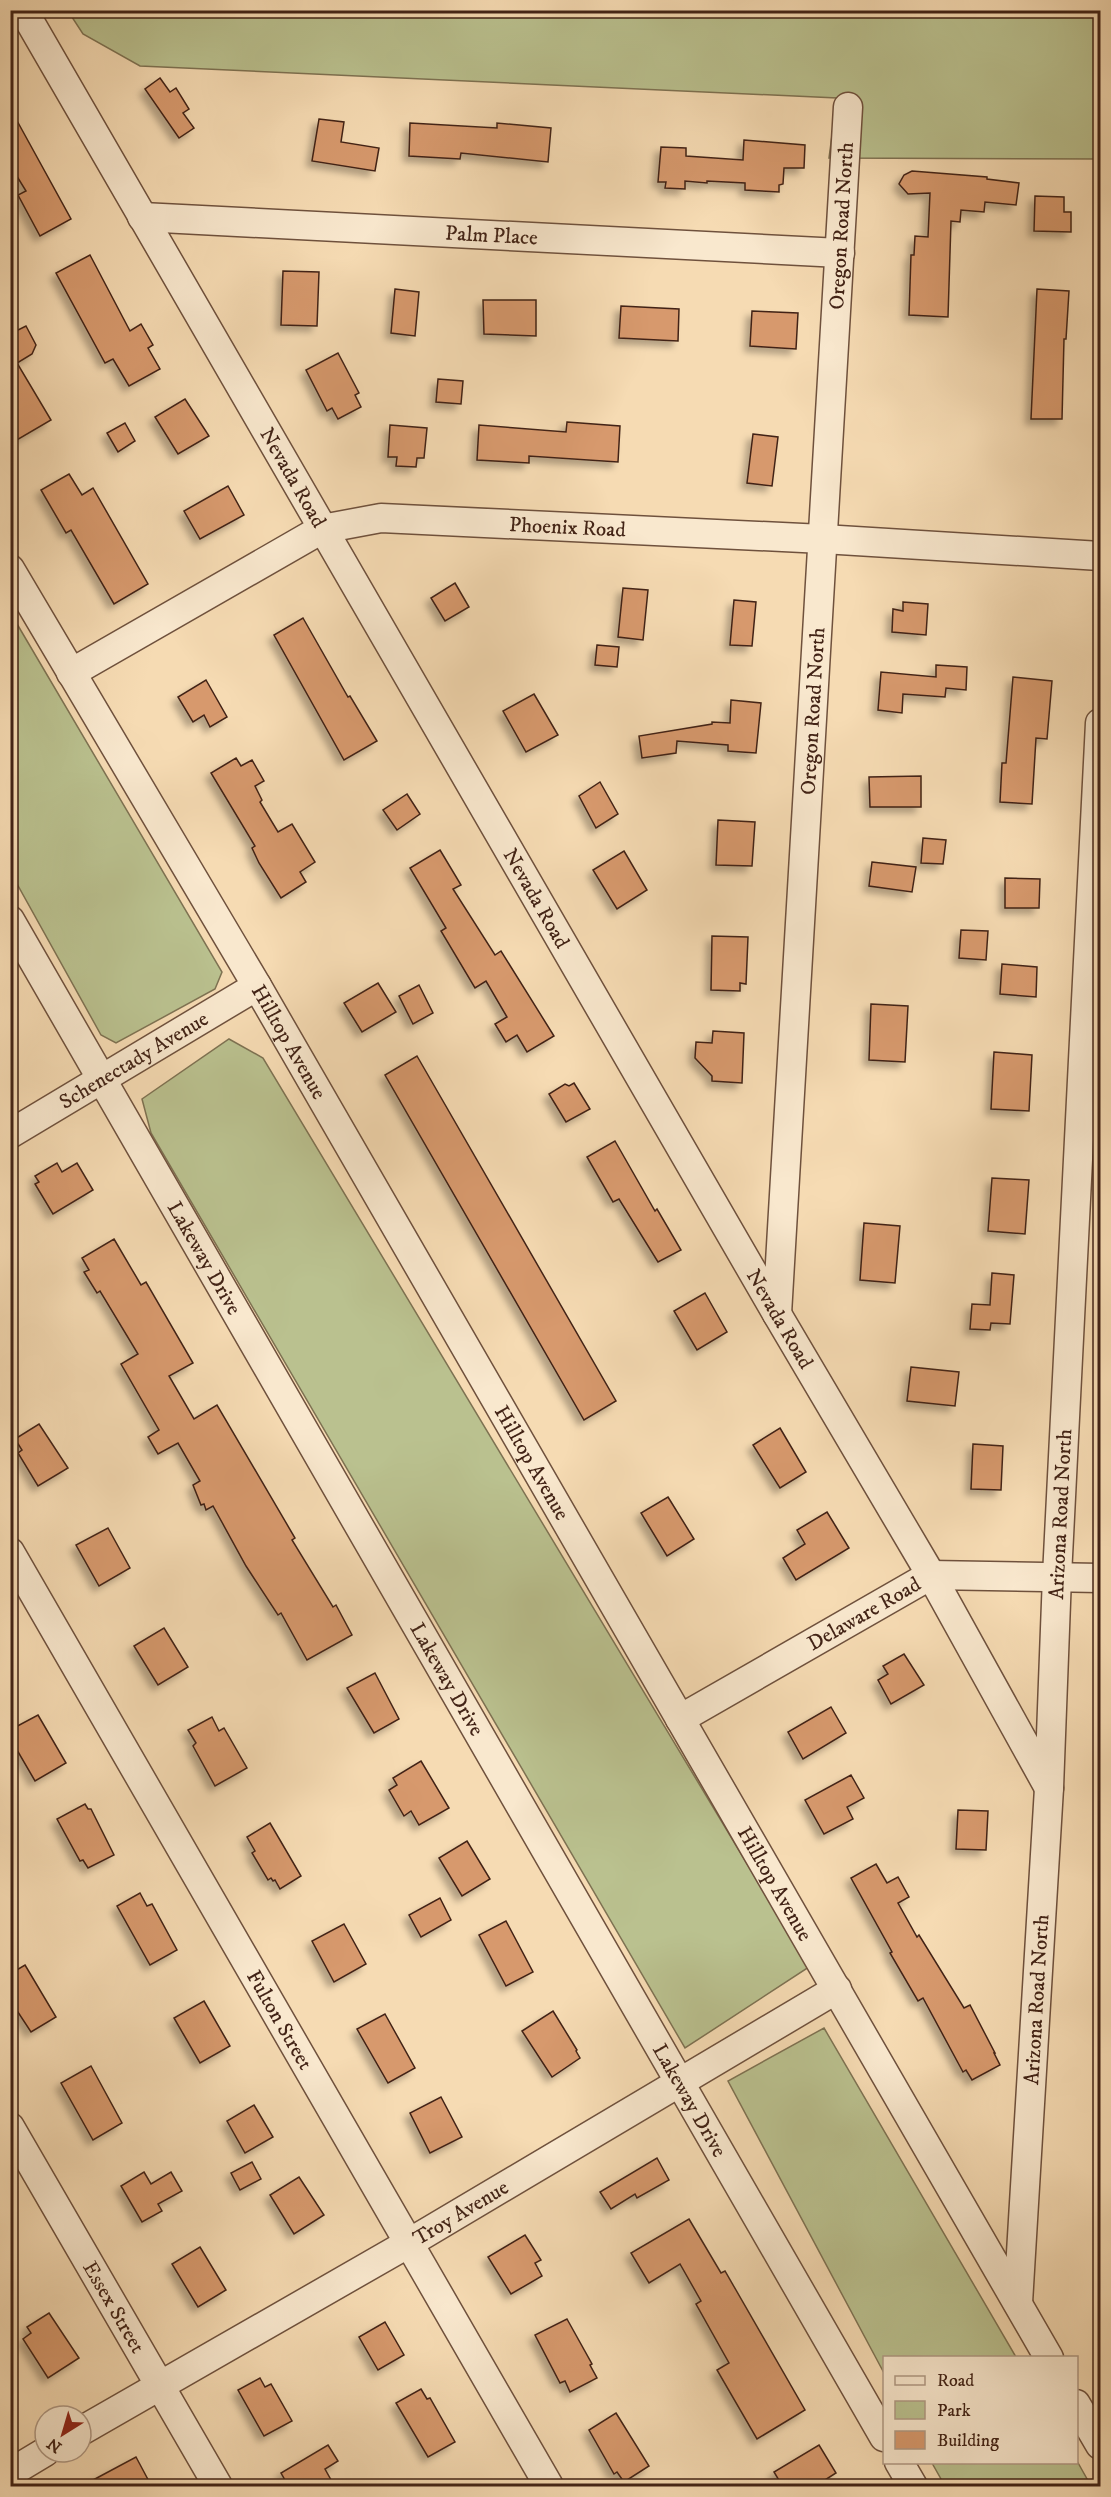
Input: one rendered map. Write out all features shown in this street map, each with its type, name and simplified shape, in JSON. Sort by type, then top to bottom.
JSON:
[{"type":"street","name":"Nevada Road","points":[[23,10],[777,1314],[931,1575],[1049,1788]]},
{"type":"street","name":"Oregon Road North","points":[[777,1314],[848,107]]},
{"type":"street","name":"Palm Place","points":[[142,217],[840,253]]},
{"type":"street","name":"Phoenix Road","points":[[71,673],[322,529],[381,518],[823,539],[1101,556]]},
{"type":"street","name":"Hilltop Avenue","points":[[10,569],[257,986],[1048,2356]]},
{"type":"street","name":"Arizona Road North","points":[[1018,2303],[1049,1788],[1057,1576],[1101,723]]},
{"type":"street","name":"Lakeway Drive","points":[[10,920],[883,2434]]},
{"type":"street","name":"Schenectady Avenue","points":[[10,1134],[257,986]]},
{"type":"street","name":"Fulton Street","points":[[10,1552],[549,2487]]},
{"type":"street","name":"Delaware Road","points":[[680,1719],[931,1575],[1101,1578]]},
{"type":"street","name":"Troy Avenue","points":[[93,2424],[409,2243],[837,1989]]},
{"type":"street","name":"Essex Street","points":[[10,2127],[218,2487]]},
{"type":"street","points":[[1078,2406],[1101,2445]]},
{"type":"street","points":[[10,2473],[33,2459]]},
{"type":"street","points":[[900,2464],[913,2487]]},
{"type":"green space","points":[[68,11],[1100,11],[1100,159],[829,158],[837,98],[140,66],[83,34]]},
{"type":"green space","points":[[10,612],[222,972],[215,989],[116,1043],[101,1035],[11,873]]},
{"type":"green space","points":[[229,1039],[263,1058],[809,1967],[685,2048],[151,1133],[142,1099]]},
{"type":"green space","points":[[824,2028],[1015,2356],[883,2356],[883,2371],[728,2081]]},
{"type":"green space","points":[[1078,2463],[1091,2486],[945,2486],[933,2464]]},
{"type":"building","points":[[160,78],[170,92],[176,88],[189,109],[183,113],[194,128],[179,138],[145,89]]},
{"type":"building","points":[[10,108],[71,219],[40,236],[18,195],[26,191],[10,165]]},
{"type":"building","points":[[319,119],[344,122],[341,142],[379,148],[375,171],[312,161]]},
{"type":"building","points":[[410,123],[497,128],[497,123],[551,128],[548,162],[461,153],[460,159],[409,156]]},
{"type":"building","points":[[744,140],[805,145],[804,168],[784,168],[783,184],[779,185],[779,192],[745,190],[745,183],[685,181],[685,189],[665,188],[666,182],[658,182],[661,147],[686,148],[686,156],[743,160]]},
{"type":"building","points":[[912,171],[987,177],[987,179],[1019,183],[1016,205],[985,202],[984,212],[961,210],[960,222],[951,221],[948,317],[909,315],[911,255],[914,255],[915,236],[928,237],[930,193],[908,194],[899,184],[904,175]]},
{"type":"building","points":[[1035,196],[1064,197],[1064,212],[1071,212],[1071,232],[1034,231]]},
{"type":"building","points":[[90,255],[130,331],[141,324],[153,345],[148,348],[160,369],[129,386],[113,359],[105,363],[56,273]]},
{"type":"building","points":[[283,271],[319,272],[317,326],[281,325]]},
{"type":"building","points":[[395,289],[419,292],[415,336],[391,333]]},
{"type":"building","points":[[1037,289],[1069,291],[1066,339],[1064,339],[1062,419],[1031,419]]},
{"type":"building","points":[[483,300],[536,300],[536,336],[484,334]]},
{"type":"building","points":[[621,306],[679,309],[678,341],[619,338]]},
{"type":"building","points":[[752,311],[798,313],[796,349],[750,346]]},
{"type":"building","points":[[26,326],[36,345],[32,354],[17,363],[51,420],[10,444],[10,334]]},
{"type":"building","points":[[338,353],[359,393],[355,395],[361,407],[338,419],[332,408],[327,411],[306,370]]},
{"type":"building","points":[[438,379],[463,381],[461,404],[436,402]]},
{"type":"building","points":[[185,399],[209,436],[178,454],[155,417]]},
{"type":"building","points":[[567,422],[620,426],[618,462],[529,456],[529,463],[477,460],[479,425],[566,432]]},
{"type":"building","points":[[125,423],[135,441],[118,452],[107,433]]},
{"type":"building","points":[[390,425],[427,428],[424,458],[417,458],[416,467],[396,466],[397,457],[388,457]]},
{"type":"building","points":[[753,434],[778,437],[772,486],[747,483]]},
{"type":"building","points":[[69,474],[82,495],[93,488],[148,584],[114,604],[71,530],[66,533],[41,490]]},
{"type":"building","points":[[228,486],[244,515],[200,539],[184,511]]},
{"type":"building","points":[[455,583],[469,607],[445,621],[431,598]]},
{"type":"building","points":[[623,588],[648,590],[643,640],[618,637]]},
{"type":"building","points":[[734,600],[756,602],[752,646],[730,645]]},
{"type":"building","points":[[903,602],[928,604],[926,635],[892,632],[893,609],[903,611]]},
{"type":"building","points":[[303,618],[348,697],[350,696],[377,741],[344,760],[274,635]]},
{"type":"building","points":[[597,645],[619,647],[617,667],[595,665]]},
{"type":"building","points":[[936,665],[967,667],[966,690],[946,688],[945,697],[903,694],[902,713],[878,710],[881,672],[936,677]]},
{"type":"building","points":[[1013,677],[1052,681],[1047,739],[1036,738],[1032,804],[1000,802],[1002,763],[1006,763]]},
{"type":"building","points":[[206,680],[227,717],[210,727],[204,715],[193,722],[178,697]]},
{"type":"building","points":[[534,694],[558,735],[526,752],[503,711]]},
{"type":"building","points":[[731,700],[761,703],[756,753],[728,751],[728,745],[677,741],[676,753],[642,758],[639,736],[712,724],[712,722],[730,723]]},
{"type":"building","points":[[236,758],[241,766],[252,760],[264,781],[255,786],[262,800],[260,802],[278,832],[292,824],[315,862],[300,872],[306,882],[281,898],[259,863],[252,848],[255,846],[211,773]]},
{"type":"building","points":[[921,776],[921,807],[870,807],[869,777]]},
{"type":"building","points":[[600,782],[618,814],[596,828],[579,796]]},
{"type":"building","points":[[407,794],[420,814],[397,830],[383,810]]},
{"type":"building","points":[[718,820],[755,822],[752,866],[716,865]]},
{"type":"building","points":[[923,838],[946,840],[943,864],[921,863]]},
{"type":"building","points":[[440,850],[461,885],[453,889],[495,955],[501,951],[554,1036],[527,1052],[517,1035],[506,1042],[495,1024],[507,1017],[486,981],[475,988],[441,931],[446,928],[410,868]]},
{"type":"building","points":[[624,851],[647,890],[617,909],[593,870]]},
{"type":"building","points":[[872,862],[916,867],[912,892],[869,886]]},
{"type":"building","points":[[1005,878],[1040,879],[1039,908],[1005,908]]},
{"type":"building","points":[[961,930],[988,931],[986,960],[959,958]]},
{"type":"building","points":[[712,936],[748,937],[746,984],[740,983],[740,991],[711,990]]},
{"type":"building","points":[[1002,964],[1037,967],[1036,997],[1000,994]]},
{"type":"building","points":[[378,983],[396,1012],[362,1032],[344,1003]]},
{"type":"building","points":[[419,985],[433,1013],[413,1024],[399,996]]},
{"type":"building","points":[[871,1004],[908,1006],[905,1062],[869,1060]]},
{"type":"building","points":[[713,1031],[744,1033],[742,1083],[712,1081],[712,1076],[695,1058],[696,1042],[712,1043]]},
{"type":"building","points":[[994,1052],[1032,1055],[1029,1111],[991,1109]]},
{"type":"building","points":[[417,1056],[616,1401],[584,1420],[385,1075]]},
{"type":"building","points":[[574,1083],[590,1109],[566,1122],[549,1094],[565,1084],[569,1086]]},
{"type":"building","points":[[615,1141],[655,1211],[657,1209],[681,1250],[658,1262],[619,1199],[613,1202],[587,1157]]},
{"type":"building","points":[[57,1163],[62,1172],[77,1163],[93,1190],[53,1214],[35,1184],[39,1182],[35,1176]]},
{"type":"building","points":[[992,1178],[1029,1180],[1025,1234],[988,1231]]},
{"type":"building","points":[[864,1223],[900,1226],[895,1283],[860,1280]]},
{"type":"building","points":[[114,1239],[141,1285],[146,1282],[193,1363],[169,1376],[194,1419],[217,1405],[295,1538],[292,1540],[333,1607],[336,1605],[352,1635],[307,1660],[281,1613],[278,1615],[246,1566],[213,1506],[206,1510],[204,1504],[201,1505],[193,1485],[200,1481],[178,1443],[158,1454],[148,1437],[159,1430],[121,1364],[138,1354],[100,1291],[97,1293],[84,1272],[89,1270],[82,1258]]},
{"type":"building","points":[[992,1273],[1014,1275],[1010,1324],[991,1323],[990,1330],[970,1329],[972,1304],[990,1305]]},
{"type":"building","points":[[705,1293],[727,1332],[697,1350],[674,1311]]},
{"type":"building","points":[[911,1367],[959,1372],[955,1406],[907,1401]]},
{"type":"building","points":[[39,1424],[68,1468],[38,1486],[18,1453],[22,1450],[15,1439]]},
{"type":"building","points":[[780,1428],[806,1472],[780,1488],[753,1445]]},
{"type":"building","points":[[973,1444],[1003,1446],[1001,1490],[971,1489]]},
{"type":"building","points":[[668,1497],[694,1539],[667,1556],[641,1513]]},
{"type":"building","points":[[827,1512],[849,1548],[796,1580],[783,1558],[805,1544],[797,1530]]},
{"type":"building","points":[[108,1528],[130,1568],[99,1586],[76,1545]]},
{"type":"building","points":[[164,1628],[188,1667],[158,1685],[134,1646]]},
{"type":"building","points":[[904,1654],[924,1685],[891,1704],[878,1680],[888,1674],[883,1666]]},
{"type":"building","points":[[375,1673],[399,1719],[374,1733],[347,1688]]},
{"type":"building","points":[[831,1707],[846,1733],[803,1759],[788,1732]]},
{"type":"building","points":[[38,1715],[66,1763],[35,1781],[10,1738],[10,1730]]},
{"type":"building","points":[[212,1717],[219,1731],[224,1728],[247,1768],[215,1786],[193,1746],[196,1743],[188,1730]]},
{"type":"building","points":[[421,1761],[449,1808],[419,1825],[411,1811],[404,1816],[389,1790],[397,1785],[393,1778]]},
{"type":"building","points":[[851,1775],[864,1798],[847,1807],[853,1819],[824,1834],[805,1800]]},
{"type":"building","points":[[85,1804],[88,1809],[91,1809],[114,1855],[88,1868],[83,1860],[80,1861],[57,1819]]},
{"type":"building","points":[[958,1810],[988,1811],[986,1850],[956,1849]]},
{"type":"building","points":[[270,1823],[301,1876],[280,1889],[275,1880],[271,1878],[268,1880],[252,1853],[255,1851],[247,1837]]},
{"type":"building","points":[[467,1841],[490,1879],[462,1896],[439,1858]]},
{"type":"building","points":[[876,1864],[887,1883],[898,1877],[909,1897],[898,1903],[917,1937],[919,1935],[964,2008],[970,2005],[995,2053],[1000,2065],[972,2080],[966,2070],[963,2072],[923,1998],[918,2001],[851,1878]]},
{"type":"building","points":[[140,1893],[147,1906],[152,1904],[177,1950],[150,1965],[117,1906]]},
{"type":"building","points":[[440,1898],[451,1920],[421,1937],[409,1915]]},
{"type":"building","points":[[506,1921],[533,1972],[506,1986],[479,1935]]},
{"type":"building","points":[[344,1924],[366,1964],[334,1982],[312,1941]]},
{"type":"building","points":[[25,1965],[56,2017],[31,2032],[10,2000],[10,1974]]},
{"type":"building","points":[[204,2001],[230,2046],[200,2063],[174,2018]]},
{"type":"building","points":[[553,2011],[580,2058],[552,2077],[522,2031]]},
{"type":"building","points":[[385,2014],[415,2068],[388,2083],[357,2029]]},
{"type":"building","points":[[91,2066],[122,2123],[93,2140],[61,2083]]},
{"type":"building","points":[[441,2097],[462,2137],[430,2153],[410,2113]]},
{"type":"building","points":[[254,2105],[273,2137],[245,2153],[227,2121]]},
{"type":"building","points":[[657,2158],[669,2180],[637,2198],[635,2194],[611,2209],[600,2192]]},
{"type":"building","points":[[252,2162],[261,2179],[240,2190],[231,2173]]},
{"type":"building","points":[[144,2172],[151,2184],[171,2172],[182,2191],[158,2204],[162,2211],[142,2222],[121,2186]]},
{"type":"building","points":[[299,2177],[324,2215],[294,2234],[270,2195]]},
{"type":"building","points":[[689,2219],[721,2273],[725,2271],[805,2410],[757,2439],[717,2370],[729,2363],[696,2304],[701,2301],[680,2264],[649,2283],[631,2253]]},
{"type":"building","points":[[525,2235],[541,2260],[535,2263],[542,2276],[511,2294],[488,2257]]},
{"type":"building","points":[[200,2247],[226,2290],[198,2307],[172,2264]]},
{"type":"building","points":[[49,2313],[79,2358],[48,2378],[23,2339],[31,2333],[27,2327]]},
{"type":"building","points":[[567,2319],[592,2364],[590,2365],[597,2378],[570,2392],[565,2381],[560,2383],[535,2335]]},
{"type":"building","points":[[385,2322],[404,2355],[378,2370],[359,2337]]},
{"type":"building","points":[[260,2378],[265,2387],[271,2384],[292,2421],[264,2436],[238,2390]]},
{"type":"building","points":[[421,2389],[427,2399],[430,2398],[455,2442],[428,2457],[396,2403]]},
{"type":"building","points":[[616,2413],[649,2466],[624,2482],[617,2472],[614,2474],[589,2430]]},
{"type":"building","points":[[328,2445],[338,2461],[325,2469],[335,2487],[289,2487],[281,2473]]},
{"type":"building","points":[[819,2445],[836,2473],[814,2487],[783,2487],[774,2472]]},
{"type":"building","points":[[136,2457],[152,2487],[80,2487]]}]
